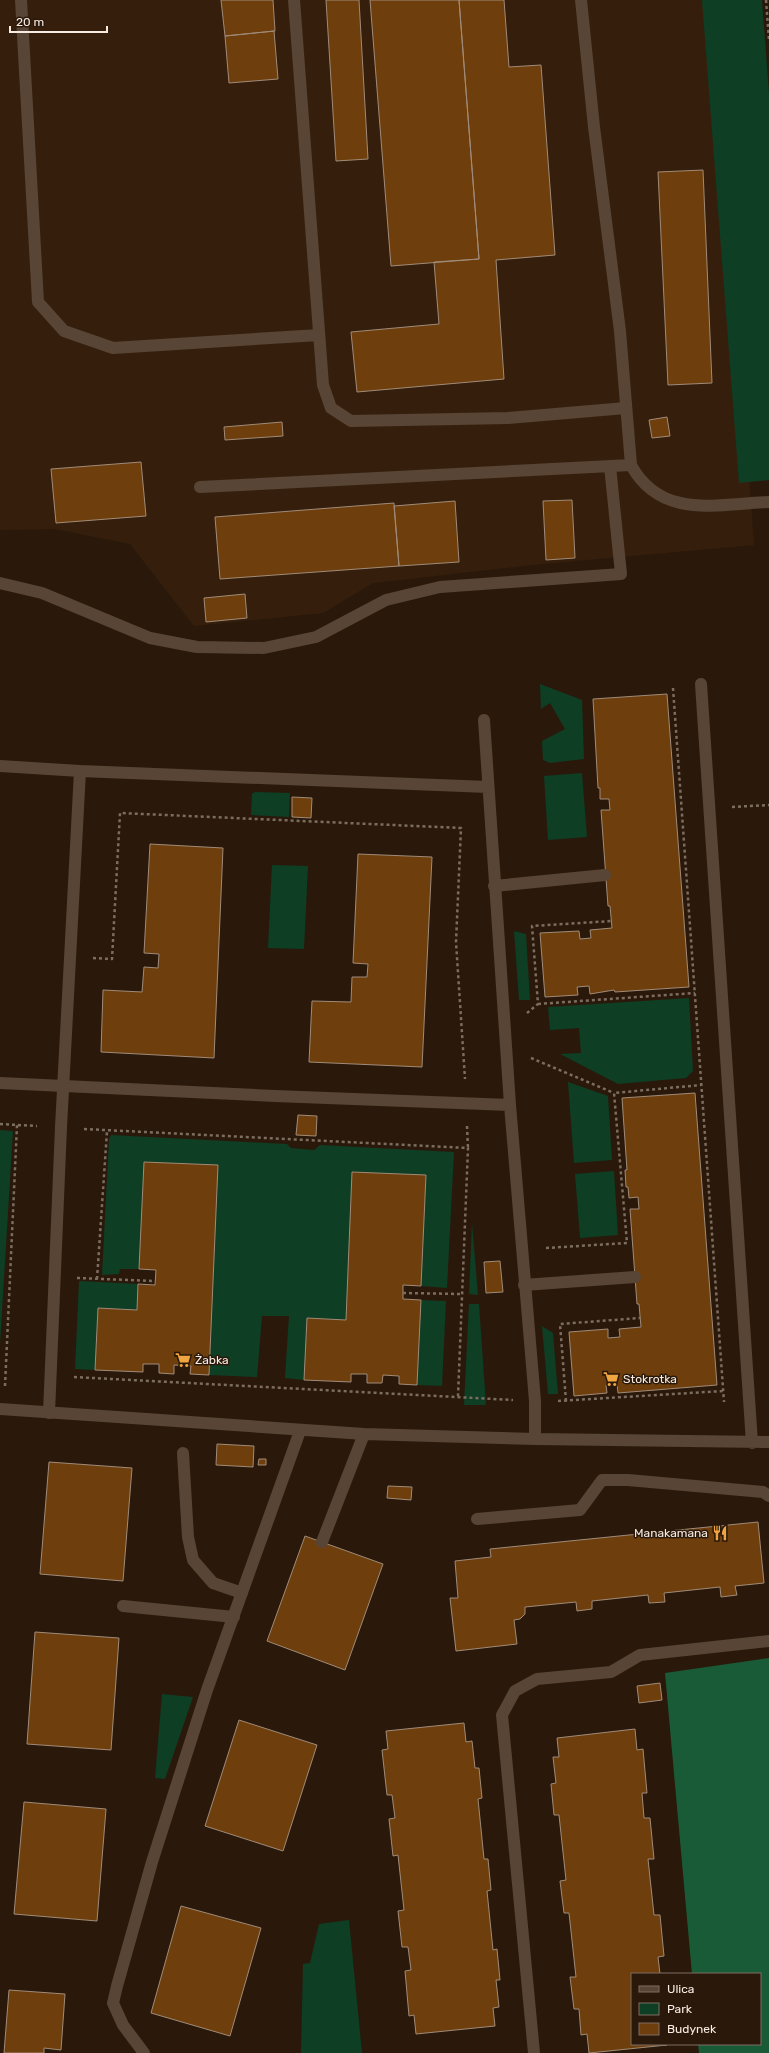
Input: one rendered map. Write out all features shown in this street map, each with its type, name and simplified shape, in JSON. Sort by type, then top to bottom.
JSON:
[{"type":"street","points":[[21,0],[38,302],[64,331],[113,348],[319,335]]},
{"type":"street","points":[[294,0],[323,385],[331,408],[351,421],[508,418],[626,408]]},
{"type":"street","points":[[581,0],[594,127],[620,331],[631,465],[638,477],[648,487],[672,502],[692,506],[769,502]]},
{"type":"street","points":[[200,487],[631,465]]},
{"type":"street","points":[[0,583],[42,593],[150,638],[197,647],[264,648],[316,636],[386,600],[440,587],[620,574],[610,466]]},
{"type":"street","points":[[701,684],[752,1443]]},
{"type":"street","points":[[484,720],[494,886],[510,1105],[521,1250],[535,1401],[535,1439]]},
{"type":"street","points":[[0,766],[488,787]]},
{"type":"street","points":[[49,1413],[63,1086],[80,770]]},
{"type":"street","points":[[494,886],[606,875]]},
{"type":"street","points":[[0,1083],[510,1105]]},
{"type":"street","points":[[524,1285],[635,1277]]},
{"type":"street","points":[[0,1409],[300,1431],[364,1434],[535,1439],[752,1443],[769,1442]]},
{"type":"street","points":[[144,2053],[123,2025],[113,2003],[152,1862],[207,1690],[300,1431]]},
{"type":"street","points":[[322,1542],[364,1434]]},
{"type":"street","points":[[183,1453],[188,1537],[193,1560],[213,1583],[242,1594]]},
{"type":"street","points":[[477,1519],[580,1510],[602,1480],[628,1480],[763,1492],[769,1496]]},
{"type":"street","points":[[123,1606],[234,1617]]},
{"type":"street","points":[[534,2053],[502,1715],[515,1691],[537,1679],[611,1672],[640,1655],[769,1641]]},
{"type":"path","points":[[766,0],[769,40]]},
{"type":"path","points":[[673,688],[724,1404]]},
{"type":"path","points":[[710,808],[769,805]]},
{"type":"path","points":[[88,958],[112,959],[120,814],[461,828],[456,942],[468,1148],[458,1396]]},
{"type":"path","points":[[538,1004],[532,926],[612,921]]},
{"type":"path","points":[[528,1020],[527,1013],[538,1004],[695,993]]},
{"type":"path","points":[[530,1050],[531,1058],[614,1092],[701,1085]]},
{"type":"path","points":[[521,1250],[627,1243],[614,1092]]},
{"type":"path","points":[[0,1124],[107,1131],[468,1148]]},
{"type":"path","points":[[4,1392],[17,1125]]},
{"type":"path","points":[[98,1278],[107,1131]]},
{"type":"path","points":[[73,1278],[155,1280]]},
{"type":"path","points":[[403,1293],[461,1294]]},
{"type":"path","points":[[566,1401],[560,1324],[640,1318]]},
{"type":"path","points":[[51,1376],[535,1401],[566,1401],[723,1391]]},
{"type":"shaded area","points":[[0,0],[714,0],[754,545],[542,564],[373,583],[323,613],[194,626],[130,544],[55,529],[0,530]]},
{"type":"green space","points":[[702,0],[762,0],[769,93],[769,480],[739,483]]},
{"type":"green space","points":[[540,684],[582,700],[584,759],[550,763],[543,760],[542,741],[565,729],[550,703],[541,709]]},
{"type":"green space","points":[[582,773],[587,837],[548,840],[544,776]]},
{"type":"green space","points":[[255,792],[290,793],[289,817],[251,815],[252,794]]},
{"type":"green space","points":[[272,865],[308,866],[304,949],[268,948]]},
{"type":"green space","points":[[514,931],[526,934],[530,1000],[519,1000]]},
{"type":"green space","points":[[689,998],[693,1071],[686,1078],[618,1084],[560,1054],[581,1053],[579,1028],[550,1030],[548,1007]]},
{"type":"green space","points":[[568,1082],[608,1096],[612,1160],[574,1163]]},
{"type":"green space","points":[[0,1130],[13,1131],[0,1344]]},
{"type":"green space","points":[[111,1135],[287,1144],[291,1148],[314,1150],[320,1145],[454,1152],[447,1288],[421,1286],[426,1175],[352,1172],[346,1320],[307,1318],[304,1380],[285,1378],[289,1316],[262,1316],[257,1377],[209,1375],[218,1165],[144,1162],[139,1269],[120,1269],[119,1274],[102,1275],[109,1139]]},
{"type":"green space","points":[[614,1171],[618,1235],[580,1238],[575,1174]]},
{"type":"green space","points":[[472,1223],[478,1295],[469,1294]]},
{"type":"green space","points":[[79,1281],[138,1284],[137,1310],[98,1308],[95,1370],[75,1369]]},
{"type":"green space","points":[[421,1300],[446,1301],[442,1386],[417,1385]]},
{"type":"green space","points":[[469,1304],[479,1304],[486,1405],[464,1405]]},
{"type":"green space","points":[[542,1326],[553,1333],[558,1394],[548,1394]]},
{"type":"green space","points":[[769,1658],[769,2053],[699,2053],[698,2045],[761,2045],[761,1973],[692,1973],[665,1673]]},
{"type":"green space","points":[[162,1694],[193,1697],[165,1779],[155,1778]]},
{"type":"green space","points":[[349,1920],[362,2053],[301,2053],[303,1964],[310,1963],[319,1924]]},
{"type":"building","points":[[221,0],[273,0],[275,31],[225,36]]},
{"type":"building","points":[[326,0],[359,0],[368,159],[336,161]]},
{"type":"building","points":[[370,0],[459,0],[479,259],[391,266]]},
{"type":"building","points":[[459,0],[504,0],[509,67],[541,65],[555,255],[496,260],[504,379],[357,392],[351,332],[439,324],[434,262],[479,259]]},
{"type":"building","points":[[274,31],[278,79],[229,83],[225,36]]},
{"type":"building","points":[[703,170],[712,383],[668,385],[658,172]]},
{"type":"building","points":[[667,417],[670,436],[652,438],[649,420]]},
{"type":"building","points":[[282,422],[283,436],[225,440],[224,427]]},
{"type":"building","points":[[141,462],[146,516],[56,523],[51,469]]},
{"type":"building","points":[[572,500],[575,558],[546,560],[543,501]]},
{"type":"building","points":[[455,501],[459,562],[399,566],[394,506]]},
{"type":"building","points":[[394,503],[399,566],[220,579],[215,517]]},
{"type":"building","points":[[245,594],[247,618],[206,622],[204,598]]},
{"type":"building","points":[[667,694],[689,987],[615,992],[614,990],[590,994],[589,986],[577,987],[578,995],[545,997],[540,933],[579,931],[580,939],[591,938],[590,930],[612,928],[610,906],[608,906],[601,810],[610,810],[609,799],[600,799],[600,788],[598,788],[593,699]]},
{"type":"building","points":[[292,797],[312,798],[311,818],[292,817]]},
{"type":"building","points":[[150,844],[223,848],[214,1058],[101,1052],[103,990],[142,992],[144,967],[158,968],[159,954],[144,953]]},
{"type":"building","points":[[358,854],[432,857],[422,1067],[309,1062],[312,1001],[351,1002],[352,977],[367,977],[368,964],[353,963]]},
{"type":"building","points":[[695,1093],[717,1385],[618,1393],[617,1384],[606,1385],[607,1393],[574,1396],[569,1332],[608,1329],[608,1338],[620,1337],[619,1329],[641,1327],[639,1304],[637,1304],[630,1209],[639,1209],[638,1197],[629,1198],[628,1187],[626,1187],[625,1170],[627,1170],[622,1098]]},
{"type":"building","points":[[298,1115],[317,1116],[316,1136],[296,1135]]},
{"type":"building","points":[[144,1162],[218,1165],[209,1375],[190,1374],[191,1366],[174,1365],[174,1374],[159,1373],[159,1364],[143,1364],[143,1372],[95,1370],[98,1308],[137,1310],[138,1284],[155,1285],[156,1270],[139,1269]]},
{"type":"building","points":[[352,1172],[426,1175],[421,1286],[403,1285],[403,1299],[421,1300],[417,1385],[399,1384],[399,1376],[383,1375],[382,1383],[367,1383],[367,1374],[351,1374],[351,1382],[304,1380],[307,1318],[346,1320]]},
{"type":"building","points":[[500,1261],[503,1292],[486,1293],[484,1262]]},
{"type":"building","points":[[217,1444],[254,1446],[253,1467],[216,1465]]},
{"type":"building","points":[[259,1459],[266,1459],[266,1465],[258,1465]]},
{"type":"building","points":[[49,1462],[132,1468],[123,1581],[40,1574]]},
{"type":"building","points":[[388,1486],[412,1487],[411,1500],[387,1498]]},
{"type":"building","points":[[758,1522],[764,1583],[735,1586],[737,1595],[721,1597],[720,1587],[664,1593],[665,1602],[649,1603],[648,1595],[592,1601],[592,1609],[577,1611],[576,1602],[525,1607],[525,1614],[520,1619],[514,1620],[517,1644],[456,1651],[450,1598],[458,1598],[455,1561],[491,1557],[490,1549]]},
{"type":"building","points":[[305,1536],[383,1564],[345,1670],[267,1641]]},
{"type":"building","points":[[35,1632],[119,1638],[111,1750],[27,1744]]},
{"type":"building","points":[[660,1683],[662,1700],[639,1703],[637,1686]]},
{"type":"building","points":[[239,1720],[317,1745],[283,1851],[205,1826]]},
{"type":"building","points":[[464,1723],[466,1742],[472,1741],[475,1768],[479,1768],[482,1798],[478,1799],[484,1859],[488,1859],[491,1890],[487,1891],[493,1950],[497,1949],[500,1980],[496,1980],[499,2007],[493,2008],[495,2026],[416,2034],[414,2015],[409,2016],[405,1971],[411,1970],[408,1947],[402,1947],[398,1911],[404,1910],[398,1855],[393,1856],[389,1819],[395,1818],[392,1795],[387,1795],[382,1750],[388,1749],[386,1731]]},
{"type":"building","points":[[635,1729],[637,1750],[643,1749],[647,1793],[642,1793],[644,1818],[650,1818],[654,1859],[648,1859],[654,1915],[660,1915],[664,1956],[658,1957],[660,1973],[631,1973],[631,2045],[667,2045],[589,2053],[587,2034],[581,2035],[579,2009],[574,2009],[570,1977],[576,1977],[569,1913],[564,1913],[560,1881],[566,1880],[559,1815],[554,1815],[551,1784],[556,1783],[553,1757],[559,1757],[557,1738]]},
{"type":"building","points":[[24,1802],[106,1809],[97,1921],[14,1914]]},
{"type":"building","points":[[181,1906],[261,1928],[230,2036],[151,2013]]},
{"type":"building","points":[[9,1990],[65,1994],[61,2050],[44,2048],[44,2053],[4,2053]]},
{"type":"place","name":"Żabka","points":[[183,1360]]},
{"type":"place","name":"Stokrotka","points":[[611,1379]]},
{"type":"place","name":"Manakamana","points":[[720,1533]]}]
